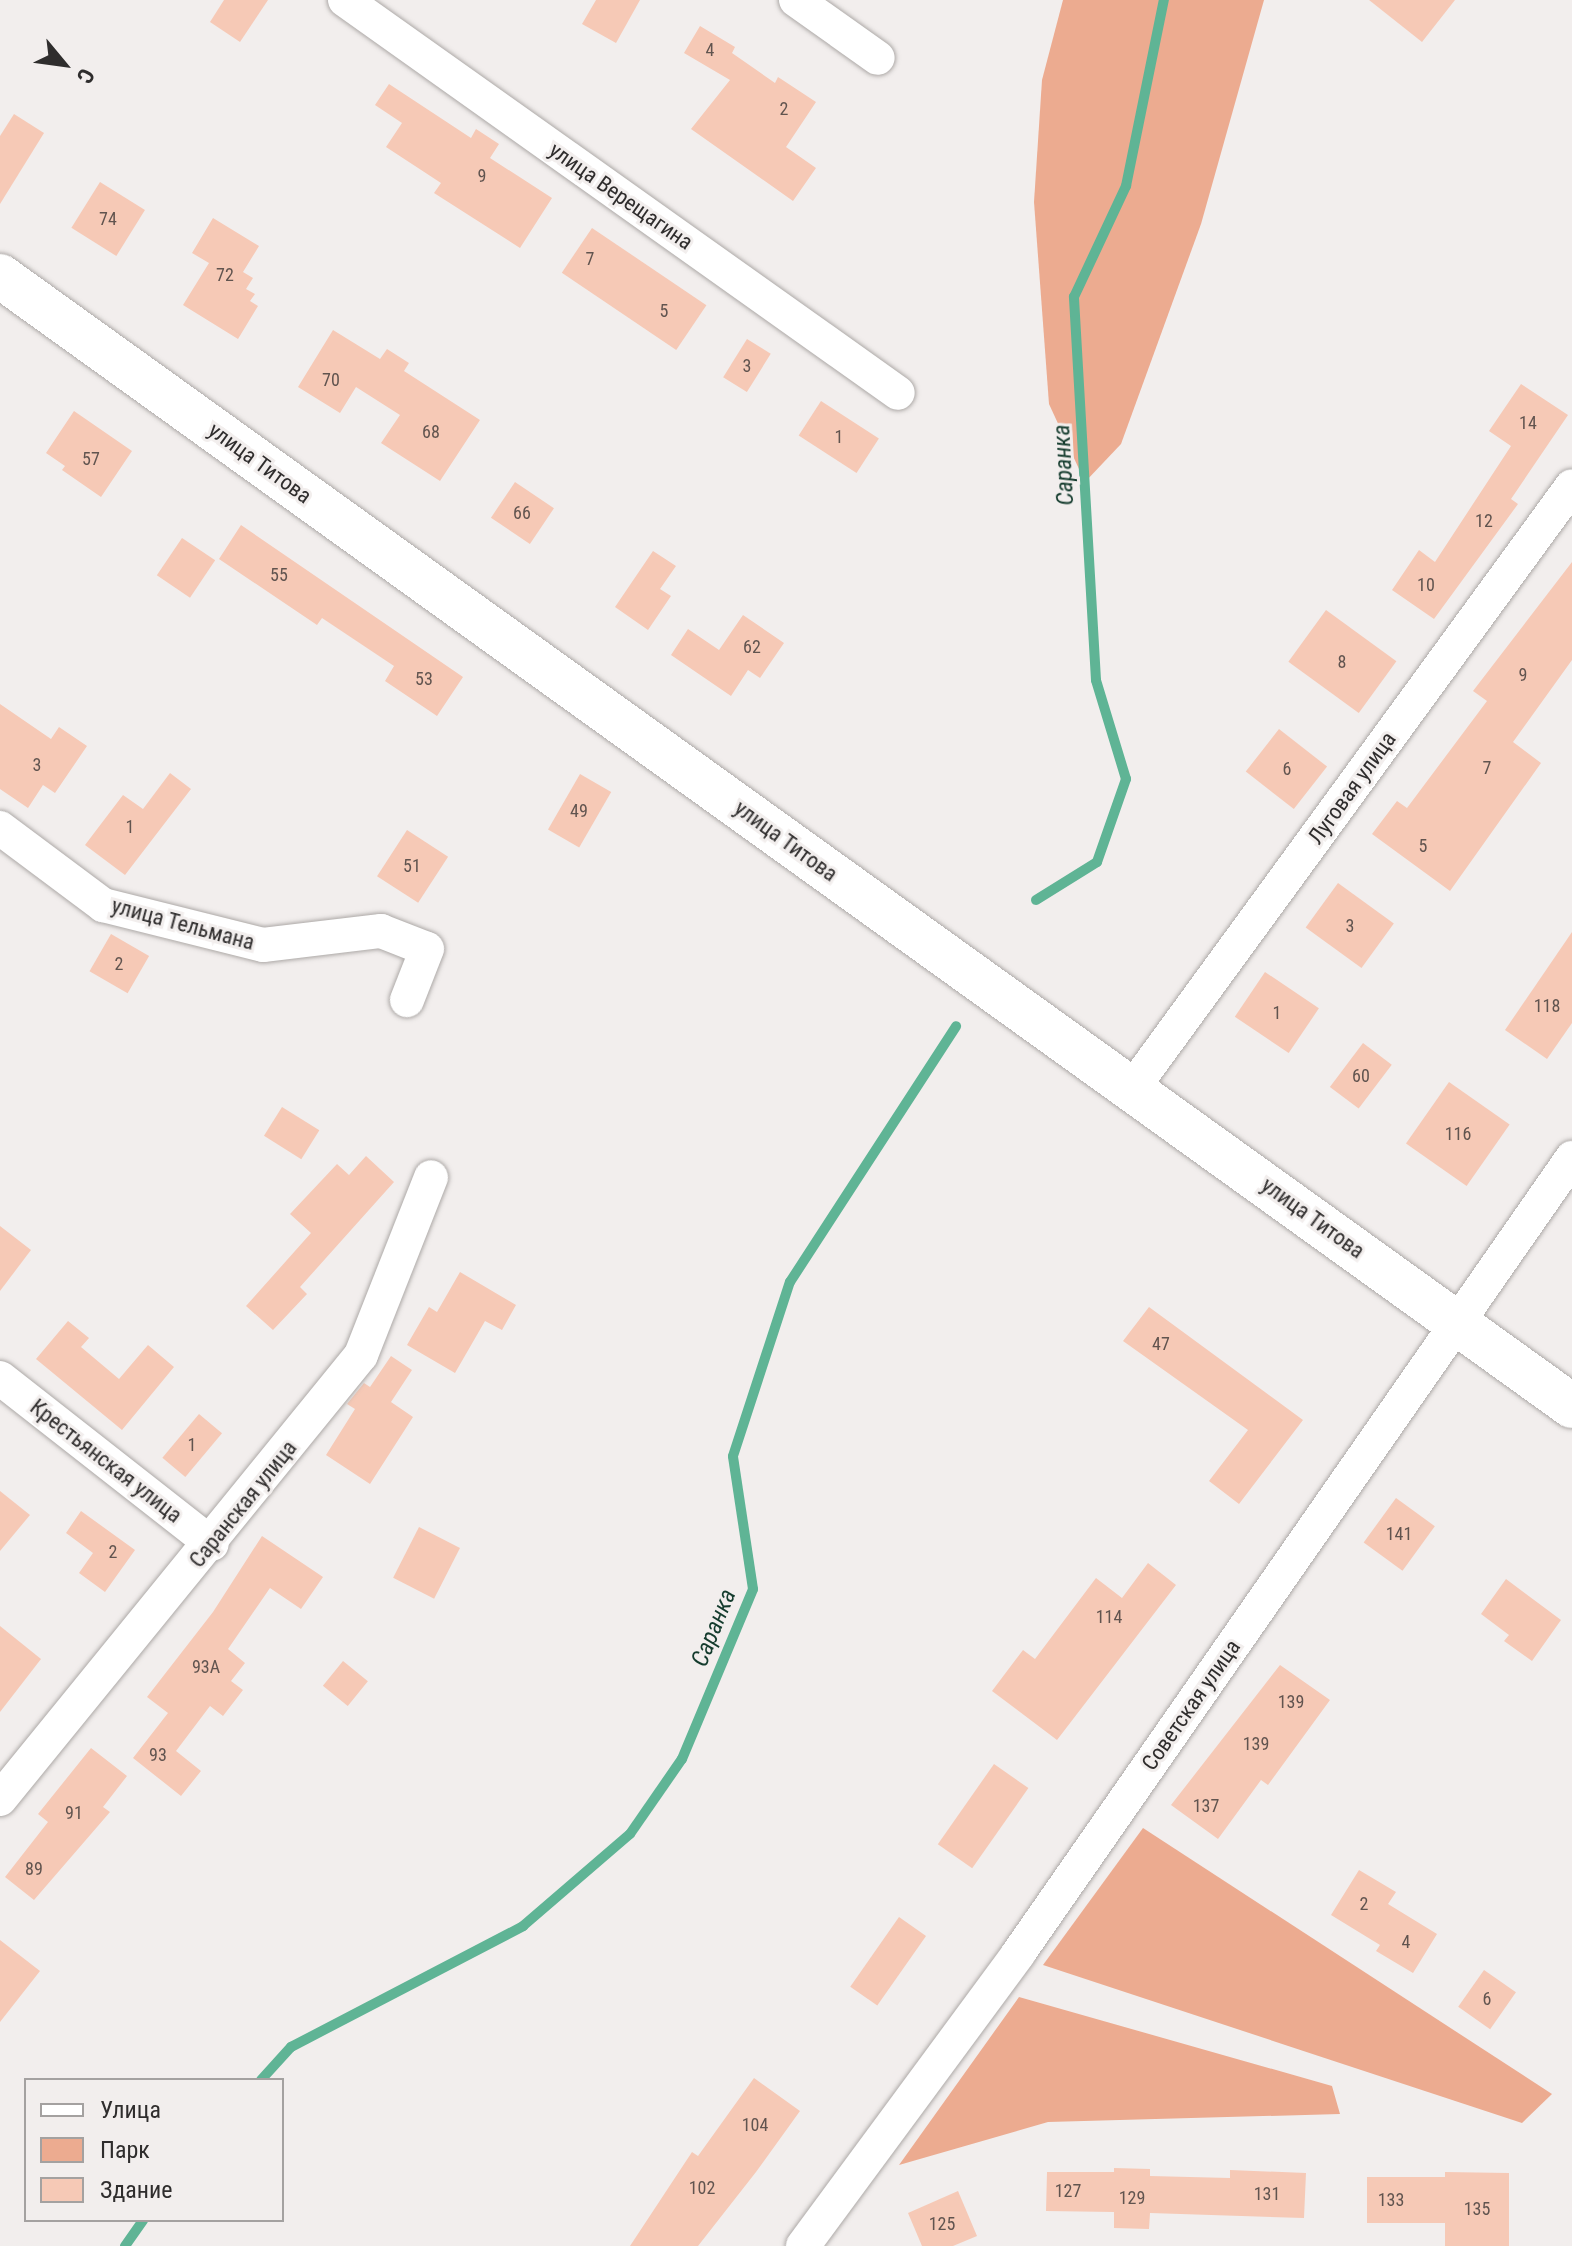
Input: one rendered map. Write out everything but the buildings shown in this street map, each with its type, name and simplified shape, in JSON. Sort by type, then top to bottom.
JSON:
[{"type":"main road","name":"улица Титова","points":[[0,276],[1572,1406]]},
{"type":"street","name":"улица Верещагина","points":[[345,0],[898,393]]},
{"type":"street","points":[[796,0],[878,58]]},
{"type":"street","name":"Луговая улица","points":[[1132,1089],[1572,486]]},
{"type":"street","name":"улица Тельмана","points":[[0,828],[103,905],[263,945],[381,931],[427,949],[407,1000]]},
{"type":"street","name":"Советская улица","points":[[803,2246],[1018,1954],[1572,1158]]},
{"type":"street","name":"Саранская улица","points":[[0,1799],[212,1544],[361,1355],[431,1177]]},
{"type":"street","name":"Крестьянская улица","points":[[0,1378],[212,1544]]},
{"type":"green space","points":[[1063,0],[1264,0],[1201,224],[1121,444],[1085,482],[1049,404],[1034,202],[1042,80]]},
{"type":"green space","points":[[1143,1828],[1552,2094],[1522,2123],[1043,1965]]},
{"type":"green space","points":[[1019,1997],[1332,2086],[1340,2114],[1048,2122],[899,2165]]},
{"type":"waterway","name":"Саранка","points":[[1036,900],[1097,862],[1126,779],[1096,680],[1074,297],[1126,186],[1164,0]]},
{"type":"waterway","name":"Саранка","points":[[263,2078],[291,2047],[523,1926],[630,1834],[682,1759],[753,1589],[733,1456],[790,1282],[956,1026]]},
{"type":"waterway","name":"Саранка","points":[[125,2246],[142,2222]]}]
